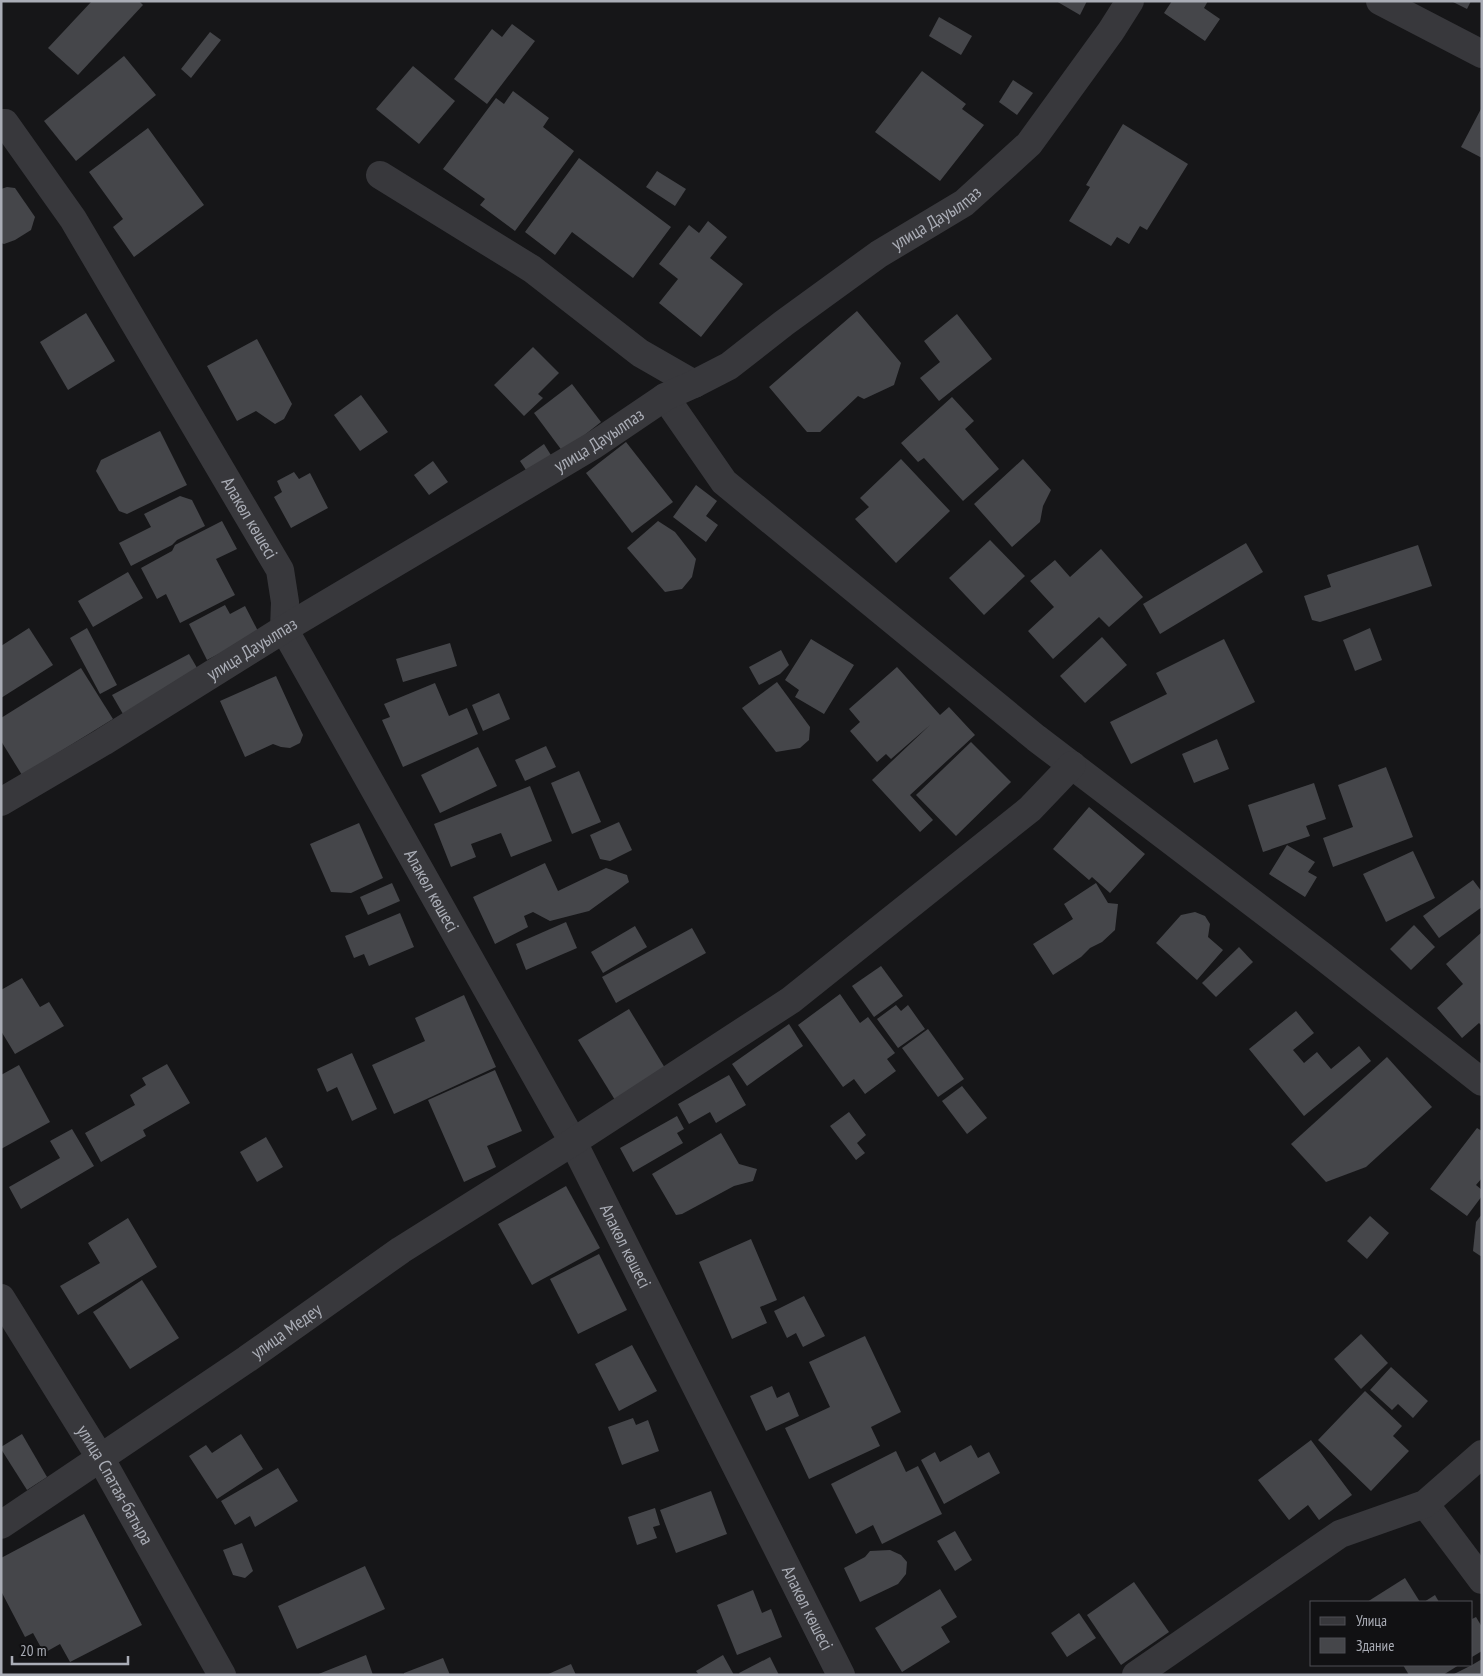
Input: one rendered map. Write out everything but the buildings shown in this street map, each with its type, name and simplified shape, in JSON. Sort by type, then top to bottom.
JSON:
[{"type":"street","name":"улица Дауылпаз","points":[[1,802],[594,445],[665,397],[729,366],[784,323],[879,254],[964,204],[1029,144],[1111,31],[1130,1]]},
{"type":"street","points":[[1380,1],[1482,54]]},
{"type":"street","name":"Алакөл көшесі","points":[[3,123],[73,219],[280,570],[285,602],[284,630],[573,1142],[841,1675]]},
{"type":"street","points":[[380,175],[532,269],[640,353],[694,384]]},
{"type":"street","points":[[665,397],[724,482],[1036,738],[1313,949],[1482,1082]]},
{"type":"street","name":"улица Медеу","points":[[1,1525],[101,1459],[401,1250],[573,1142],[791,1000],[1030,809],[1072,765]]},
{"type":"street","name":"улица Спатая-батыра","points":[[1,1298],[101,1459],[222,1675]]},
{"type":"street","points":[[1136,1675],[1340,1534],[1425,1504],[1482,1454]]},
{"type":"street","points":[[1425,1504],[1482,1580]]}]
